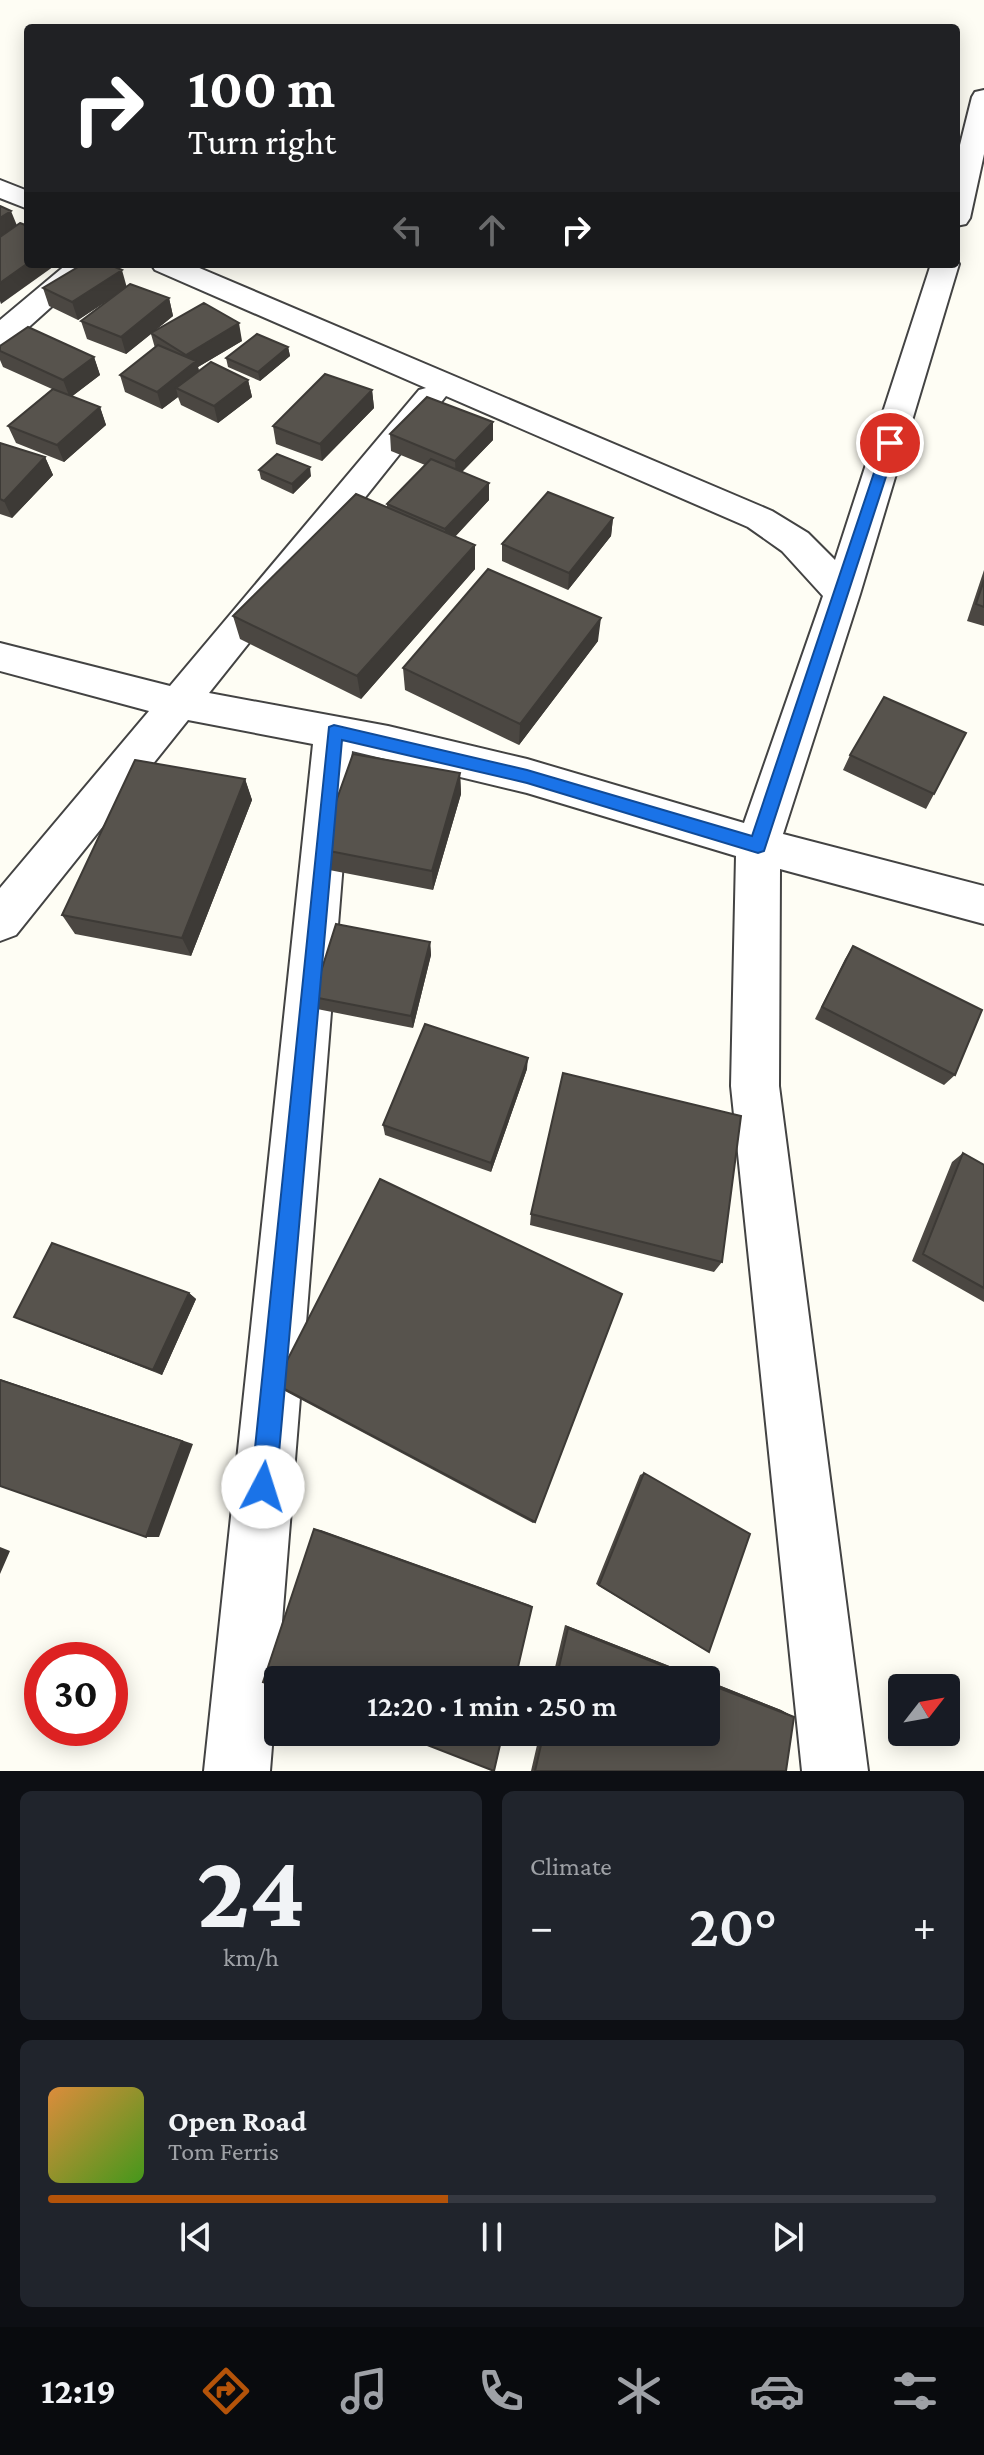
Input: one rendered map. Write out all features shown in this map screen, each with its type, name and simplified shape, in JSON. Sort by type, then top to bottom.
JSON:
[{"type":"street","points":[[960,205],[978,148],[984,97]]},
{"type":"street","points":[[0,188],[24,199]]},
{"type":"street","points":[[0,336],[80,268]]},
{"type":"street","points":[[174,268],[772,525],[817,560],[842,594]]},
{"type":"street","points":[[835,1771],[755,1086],[758,845],[842,594],[944,268]]},
{"type":"street","points":[[0,921],[440,384]]},
{"type":"street","points":[[0,657],[178,703],[334,731],[527,776],[758,845],[984,905]]},
{"type":"street","points":[[237,1771],[334,731]]},
{"type":"building","points":[[0,206],[11,211],[0,218]]},
{"type":"building","points":[[20,223],[24,224],[24,266],[0,283],[0,237]]},
{"type":"building","points":[[76,268],[122,270],[72,302],[43,288]]},
{"type":"building","points":[[130,284],[169,298],[121,337],[81,321]]},
{"type":"building","points":[[204,303],[239,323],[186,355],[151,333]]},
{"type":"building","points":[[28,327],[94,357],[63,380],[0,351],[0,346]]},
{"type":"building","points":[[257,334],[288,347],[258,372],[226,358]]},
{"type":"building","points":[[158,345],[196,361],[157,392],[120,375]]},
{"type":"building","points":[[211,362],[248,380],[214,406],[176,388]]},
{"type":"building","points":[[325,374],[372,390],[320,444],[273,426]]},
{"type":"building","points":[[53,389],[100,407],[57,445],[8,426]]},
{"type":"building","points":[[427,397],[493,422],[455,461],[390,434]]},
{"type":"building","points":[[0,443],[45,457],[4,501],[0,499]]},
{"type":"building","points":[[277,454],[310,467],[292,484],[259,470]]},
{"type":"building","points":[[431,459],[489,483],[445,529],[387,504]]},
{"type":"building","points":[[548,492],[613,518],[569,573],[502,544]]},
{"type":"building","points":[[356,494],[475,545],[357,676],[233,616]]},
{"type":"building","points":[[488,569],[601,618],[520,724],[403,668]]},
{"type":"building","points":[[984,580],[984,607],[976,604]]},
{"type":"building","points":[[884,697],[966,733],[934,794],[850,755]]},
{"type":"building","points":[[353,754],[460,773],[432,871],[319,849]]},
{"type":"building","points":[[135,760],[245,779],[182,938],[62,915]]},
{"type":"building","points":[[336,924],[430,942],[411,1016],[313,997]]},
{"type":"building","points":[[853,946],[982,1010],[955,1075],[822,1007]]},
{"type":"building","points":[[425,1024],[528,1058],[491,1163],[383,1125]]},
{"type":"building","points":[[563,1073],[741,1116],[722,1262],[531,1214]]},
{"type":"building","points":[[963,1153],[984,1165],[984,1288],[923,1254]]},
{"type":"building","points":[[380,1179],[622,1294],[535,1522],[275,1384]]},
{"type":"building","points":[[52,1243],[189,1293],[153,1370],[14,1317]]},
{"type":"building","points":[[0,1380],[182,1441],[146,1537],[0,1486]]},
{"type":"building","points":[[644,1473],[750,1534],[709,1652],[599,1585]]},
{"type":"building","points":[[314,1529],[532,1607],[518,1666],[268,1666]]},
{"type":"building","points":[[568,1628],[664,1666],[559,1666]]},
{"type":"building","points":[[720,1688],[794,1717],[786,1771],[535,1771],[541,1746],[720,1746]]},
{"type":"building","points":[[430,1746],[500,1746],[494,1771]]},
{"type":"route","points":[[263,1487],[334,731],[527,776],[758,845],[890,443]]}]
